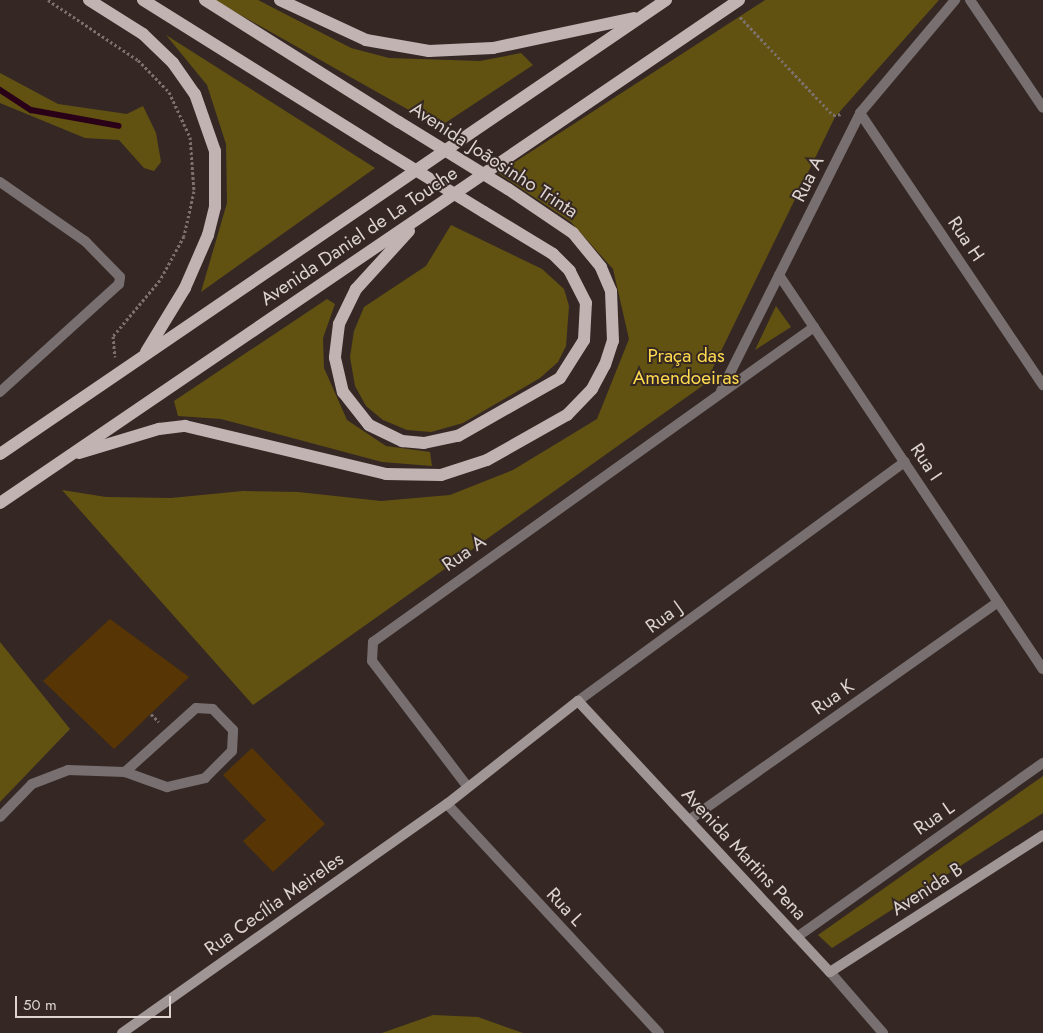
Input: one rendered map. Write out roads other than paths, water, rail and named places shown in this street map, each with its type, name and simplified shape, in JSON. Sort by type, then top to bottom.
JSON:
[{"type":"main road","points":[[89,0],[143,34],[173,63],[195,94],[215,151],[215,207],[208,235],[185,288],[143,357]]},
{"type":"main road","points":[[143,0],[553,254],[570,271],[586,304],[584,340],[560,378],[458,436],[424,443],[402,441],[369,425],[344,392],[335,358],[339,324],[356,289],[426,212]]},
{"type":"main road","name":"Avenida Joãosinho Trinta","points":[[67,456],[159,429],[185,426],[386,474],[441,475],[487,460],[567,415],[592,389],[605,365],[614,341],[611,292],[601,267],[573,233],[508,189],[205,0]]},
{"type":"main road","points":[[280,0],[366,40],[429,51],[493,48],[641,17]]},
{"type":"main road","name":"Avenida Daniel de La Touche","points":[[0,454],[666,0]]},
{"type":"main road","name":"Avenida Daniel de La Touche","points":[[0,503],[734,3]]},
{"type":"street","name":"Rua A","points":[[720,392],[860,113],[955,0]]},
{"type":"street","points":[[970,0],[1043,108]]},
{"type":"street","name":"Rua H","points":[[860,113],[1043,385]]},
{"type":"street","points":[[0,182],[85,241],[117,271],[119,284],[0,392]]},
{"type":"street","name":"Rua I","points":[[779,275],[1043,669]]},
{"type":"street","name":"Rua A","points":[[468,786],[372,661],[373,642],[720,392],[814,327]]},
{"type":"street","name":"Rua J","points":[[447,804],[578,701],[905,462]]},
{"type":"street","name":"Rua K","points":[[689,820],[998,602]]},
{"type":"street","name":"Avenida Martins Pena","points":[[578,701],[830,972],[883,1033]]},
{"type":"street","points":[[0,817],[32,784],[51,774],[68,770],[126,772],[167,787],[205,778],[232,751],[233,730],[213,709],[196,708],[126,772]]},
{"type":"street","name":"Rua L","points":[[797,937],[1043,763]]},
{"type":"street","name":"Rua L","points":[[447,804],[658,1033]]},
{"type":"street","name":"Rua Cecília Meireles","points":[[122,1033],[447,804]]},
{"type":"street","name":"Avenida B","points":[[830,972],[1043,835]]},
{"type":"waterway","points":[[0,90],[31,110],[119,126]]},
{"type":"park label","name":"Praça das Amendoeiras","points":[[686,367]]}]
